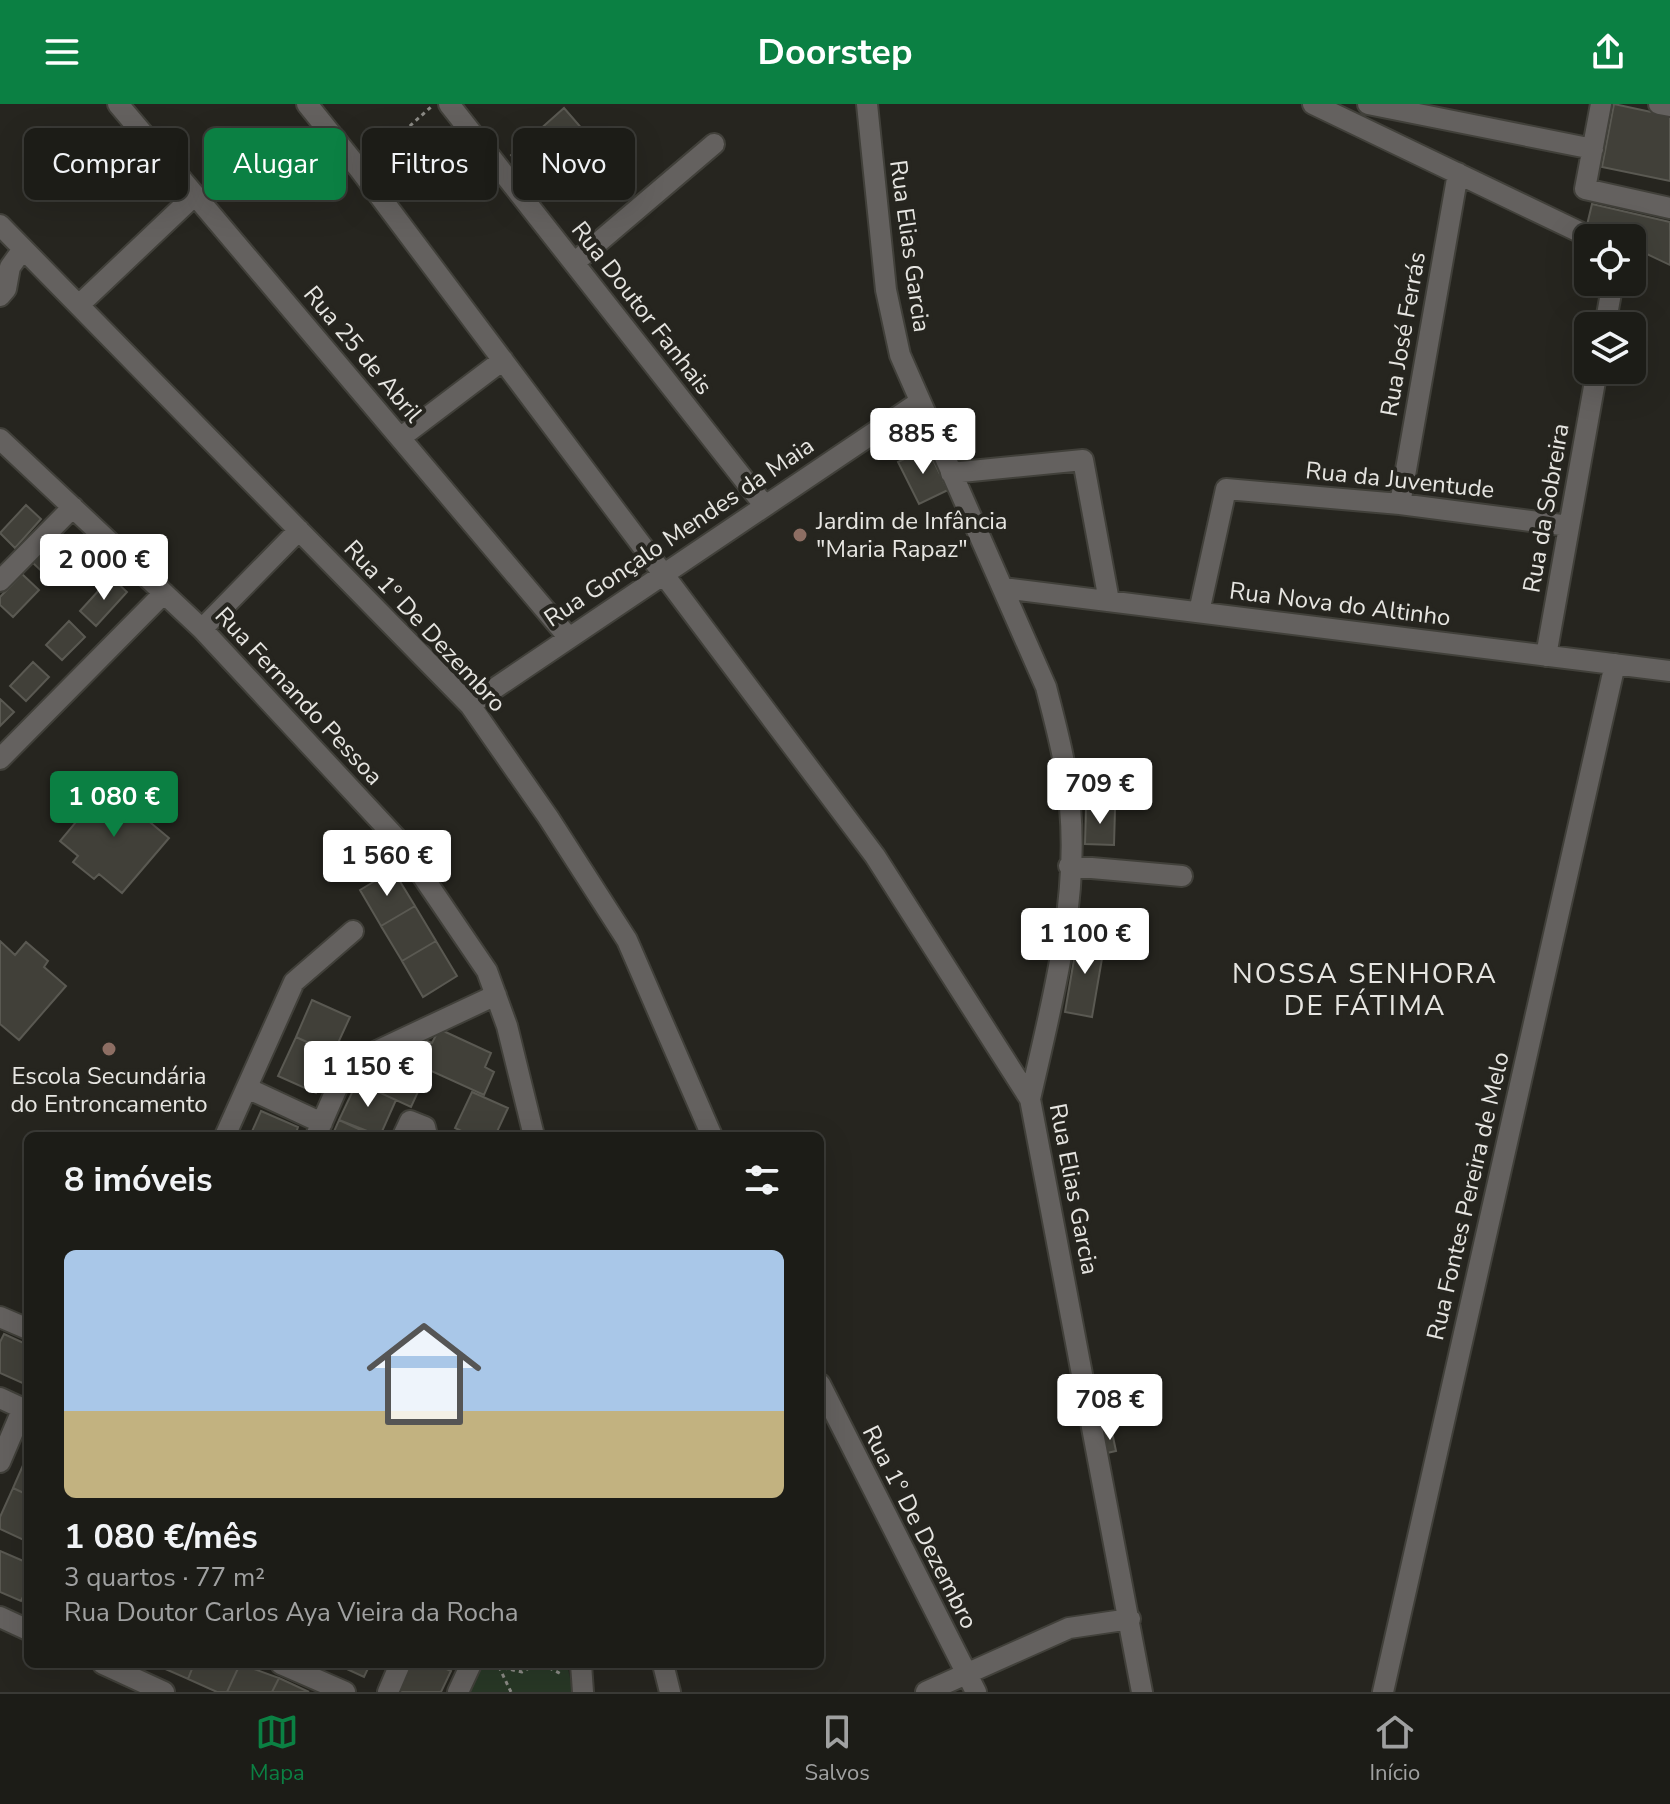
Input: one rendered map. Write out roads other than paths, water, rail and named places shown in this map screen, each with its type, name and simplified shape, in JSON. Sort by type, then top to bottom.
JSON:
[{"type":"street","name":"Rua 25 de Abril","points":[[118,104],[569,638]]},
{"type":"street","points":[[307,104],[360,170],[875,856],[1030,1099]]},
{"type":"street","name":"Rua Doutor Fanhais","points":[[449,104],[764,505]]},
{"type":"street","name":"Rua Elias Garcia","points":[[867,104],[890,320],[918,403],[1046,687],[1060,741],[1071,809],[1069,866],[1052,1003],[1030,1099],[1142,1692]]},
{"type":"street","points":[[1313,104],[1574,229]]},
{"type":"street","points":[[1368,104],[1593,149]]},
{"type":"street","points":[[1601,104],[1585,189],[1670,208]]},
{"type":"street","points":[[1659,104],[1670,106]]},
{"type":"street","points":[[574,263],[714,144]]},
{"type":"street","name":"Rua José Ferrás","points":[[1400,504],[1458,173]]},
{"type":"street","points":[[79,305],[195,195]]},
{"type":"street","name":"Rua 1º De Dezembro","points":[[0,225],[470,705],[548,817],[627,940],[710,1132]]},
{"type":"street","points":[[0,296],[6,289],[10,267],[23,249]]},
{"type":"street","points":[[400,438],[503,360]]},
{"type":"street","name":"Rua da Sobreira","points":[[1546,656],[1594,384]]},
{"type":"street","name":"Rua Gonçalo Mendes da Maia","points":[[470,705],[918,403]]},
{"type":"street","name":"Rua Fernando Pessoa","points":[[0,439],[202,629],[398,840],[487,971],[533,1132]]},
{"type":"street","points":[[951,473],[1083,460],[1109,601]]},
{"type":"street","name":"Rua da Juventude","points":[[1199,612],[1226,489],[1400,504],[1569,526]]},
{"type":"street","points":[[0,581],[73,507]]},
{"type":"street","points":[[202,629],[299,530]]},
{"type":"street","name":"Rua Nova do Altinho","points":[[1003,588],[1670,671]]},
{"type":"street","points":[[0,759],[164,593]]},
{"type":"street","name":"Rua Fontes Pereira de Melo","points":[[1383,1692],[1615,664]]},
{"type":"street","points":[[1069,866],[1182,876]]},
{"type":"street","points":[[227,1132],[294,982],[353,931]]},
{"type":"street","points":[[247,1088],[319,1129],[347,1065],[496,995]]},
{"type":"street","points":[[405,1132],[410,1121],[425,1127],[426,1132]]},
{"type":"street","points":[[0,1317],[24,1327]]},
{"type":"street","name":"Rua 1º De Dezembro","points":[[824,1392],[971,1684]]},
{"type":"street","points":[[0,1398],[24,1409]]},
{"type":"street","points":[[0,1462],[24,1414]]},
{"type":"street","points":[[0,1617],[24,1628]]},
{"type":"street","points":[[926,1692],[971,1684],[1069,1628],[1130,1619]]},
{"type":"street","points":[[112,1668],[164,1692]]},
{"type":"street","points":[[388,1692],[398,1668]]},
{"type":"street","points":[[458,1692],[469,1668]]},
{"type":"street","points":[[576,1689],[580,1668]]},
{"type":"street","points":[[664,1668],[670,1692]]},
{"type":"street","points":[[318,1671],[345,1692]]},
{"type":"place","name":"Jardim de Infância \"Maria Rapaz\"","points":[[800,535]]},
{"type":"place","name":"Escola Secundária do Entroncamento","points":[[109,1049]]},
{"type":"district","name":"NOSSA SENHORA DE FÁTIMA","points":[[1365,990]]}]
